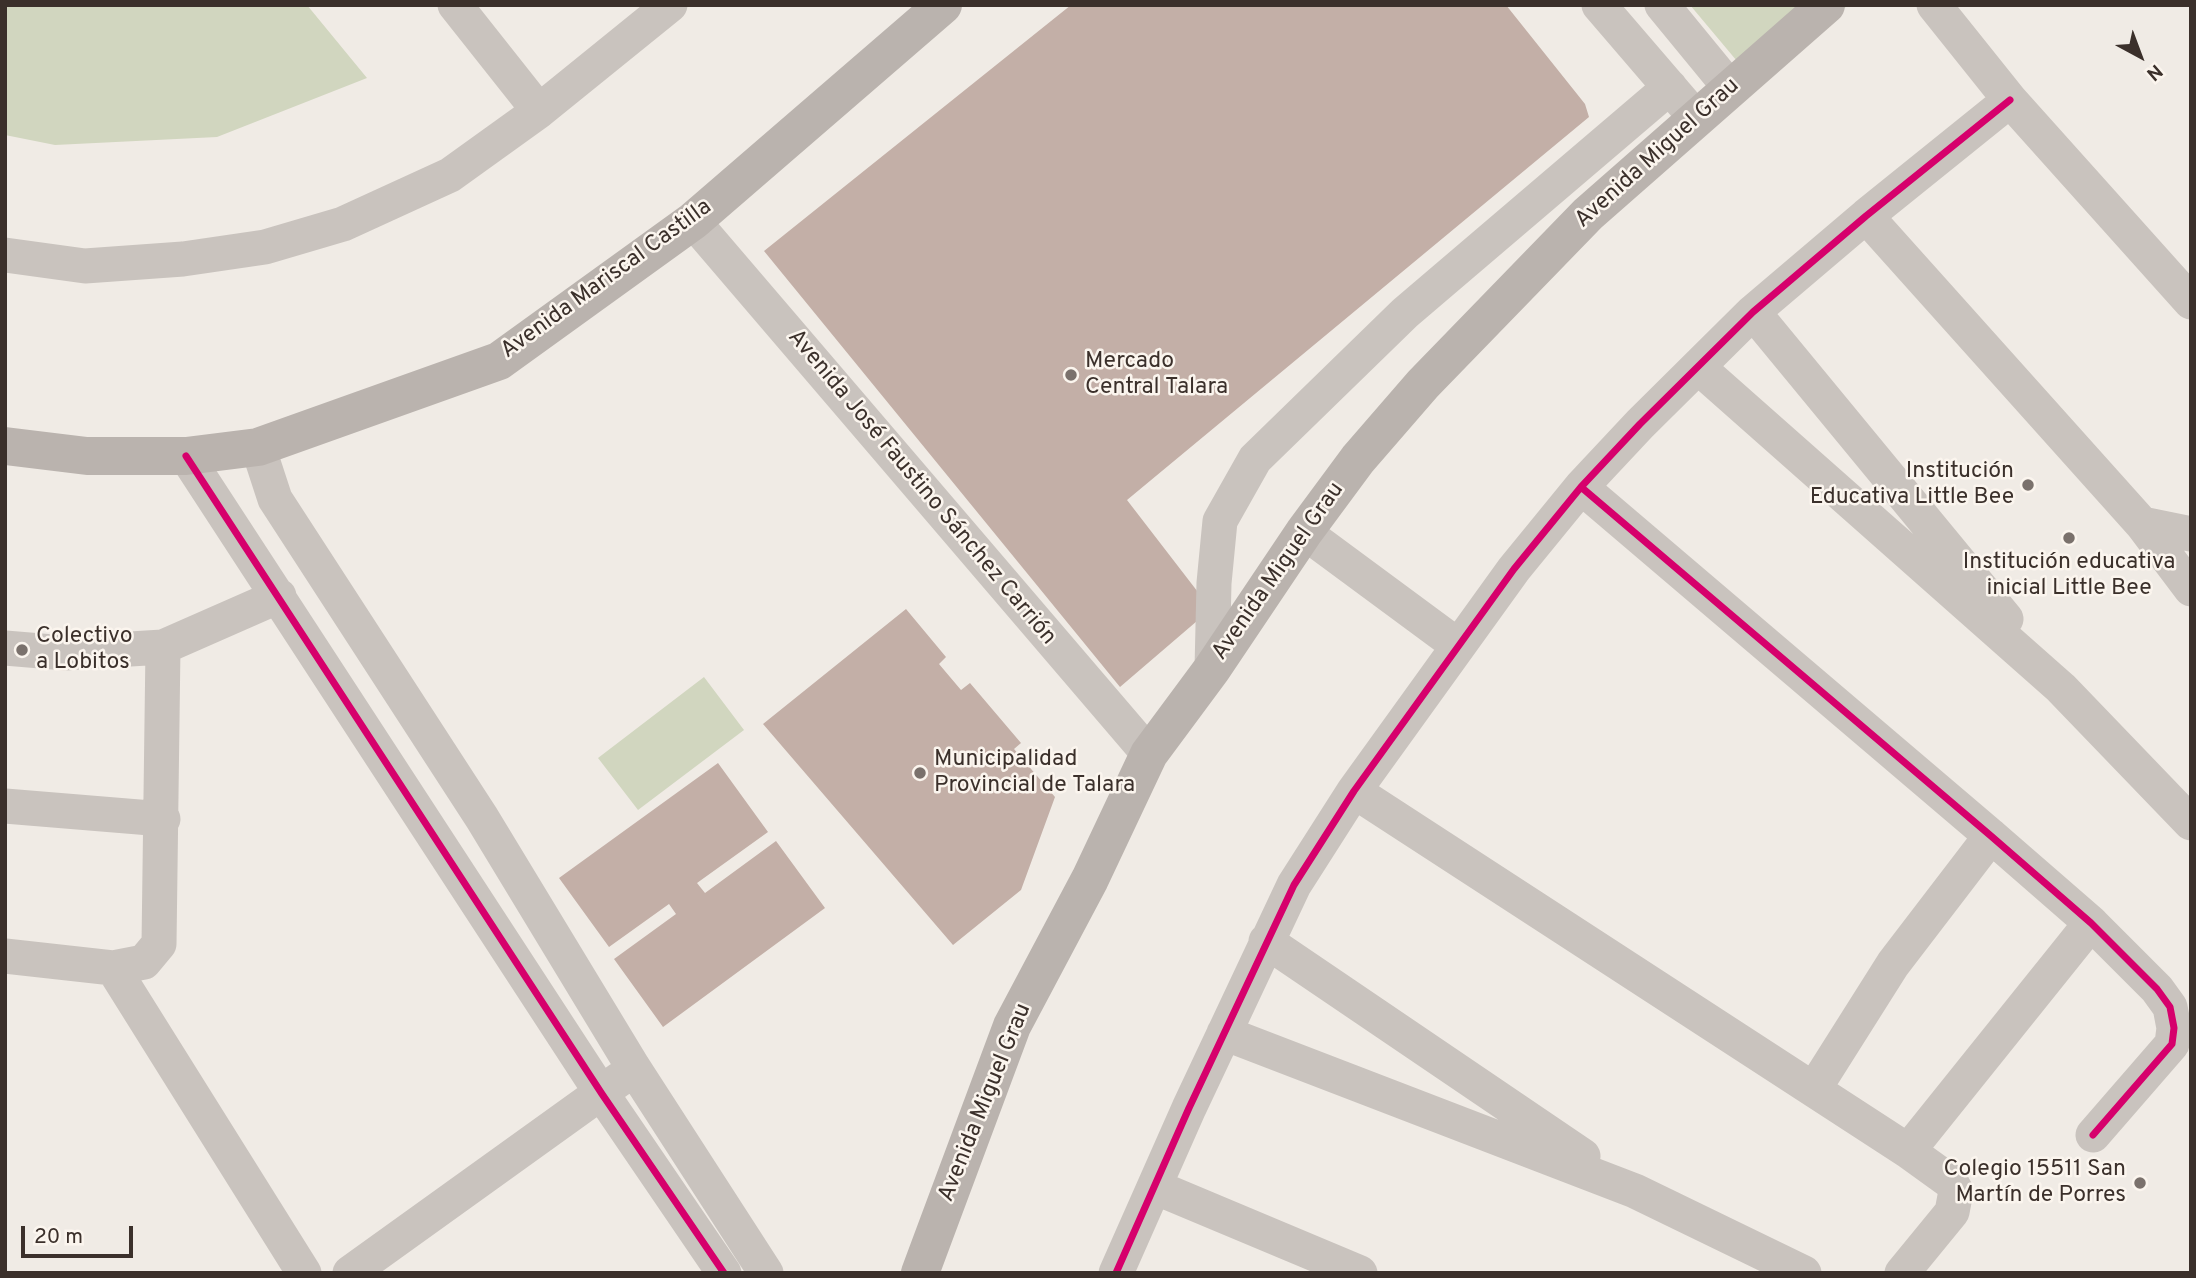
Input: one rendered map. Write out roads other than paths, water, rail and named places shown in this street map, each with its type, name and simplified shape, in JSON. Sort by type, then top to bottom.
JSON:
[{"type":"main road","name":"Avenida Mariscal Castilla","points":[[5,446],[87,456],[186,456],[258,447],[499,361],[693,220],[943,5]]},
{"type":"main road","name":"Avenida Miguel Grau","points":[[920,1273],[1012,1026],[1090,879],[1149,754],[1212,669],[1304,531],[1358,459],[1499,304],[1588,214],[1826,5]]},
{"type":"street","points":[[455,5],[540,111]]},
{"type":"street","points":[[5,255],[85,266],[183,259],[265,247],[343,224],[450,175],[540,111],[670,5]]},
{"type":"street","points":[[1600,5],[1696,119]]},
{"type":"street","points":[[1662,5],[1731,89]]},
{"type":"street","points":[[1934,5],[2010,100],[2191,302]]},
{"type":"street","points":[[1212,669],[1214,583],[1220,521],[1255,459],[1405,313],[1670,87]]},
{"type":"street","points":[[1116,1273],[1294,885],[1354,791],[1457,645],[1581,487],[1753,312],[1866,216],[2010,100]]},
{"type":"street","points":[[1866,216],[2142,524],[2191,589]]},
{"type":"street","name":"Avenida José Faustino Sánchez Carrión","points":[[693,220],[1149,754]]},
{"type":"street","points":[[1753,312],[1966,567],[2060,688]]},
{"type":"street","points":[[1698,367],[2060,688],[2191,822]]},
{"type":"street","points":[[258,447],[275,499],[482,818],[633,1067],[766,1273]]},
{"type":"street","points":[[186,456],[602,1094],[724,1273]]},
{"type":"street","points":[[1581,487],[2091,923],[2157,989],[2170,1007],[2174,1028],[2172,1044],[2094,1135]]},
{"type":"street","points":[[2142,524],[2191,534]]},
{"type":"street","points":[[1304,531],[1457,645]]},
{"type":"street","points":[[5,648],[65,653],[163,647],[279,596]]},
{"type":"street","points":[[5,956],[113,968],[144,962],[159,944],[163,820],[163,647]]},
{"type":"street","points":[[1354,791],[1908,1151],[1951,1182],[1956,1201],[1943,1224],[1902,1273]]},
{"type":"street","points":[[5,806],[163,820]]},
{"type":"street","points":[[1814,1090],[1893,964],[1991,836]]},
{"type":"street","points":[[1908,1151],[2091,923]]},
{"type":"street","points":[[1266,941],[1635,1191]]},
{"type":"street","points":[[113,968],[304,1273]]},
{"type":"street","points":[[1224,1033],[1635,1191],[1804,1273]]},
{"type":"street","points":[[1408,1103],[1430,1053]]},
{"type":"street","points":[[350,1273],[602,1094],[633,1067]]},
{"type":"street","points":[[1155,1187],[1360,1273]]},
{"type":"place","name":"Mercado Central Talara","points":[[1071,375]]},
{"type":"place","name":"Institución Educativa Little Bee","points":[[2028,485]]},
{"type":"place","name":"Institución educativa inicial Little Bee","points":[[2069,538]]},
{"type":"place","name":"Colectivo a Lobitos","points":[[22,650]]},
{"type":"place","name":"Municipalidad Provincial de Talara","points":[[920,773]]},
{"type":"place","name":"Colegio 15511 San Martín de Porres","points":[[2140,1183]]}]
